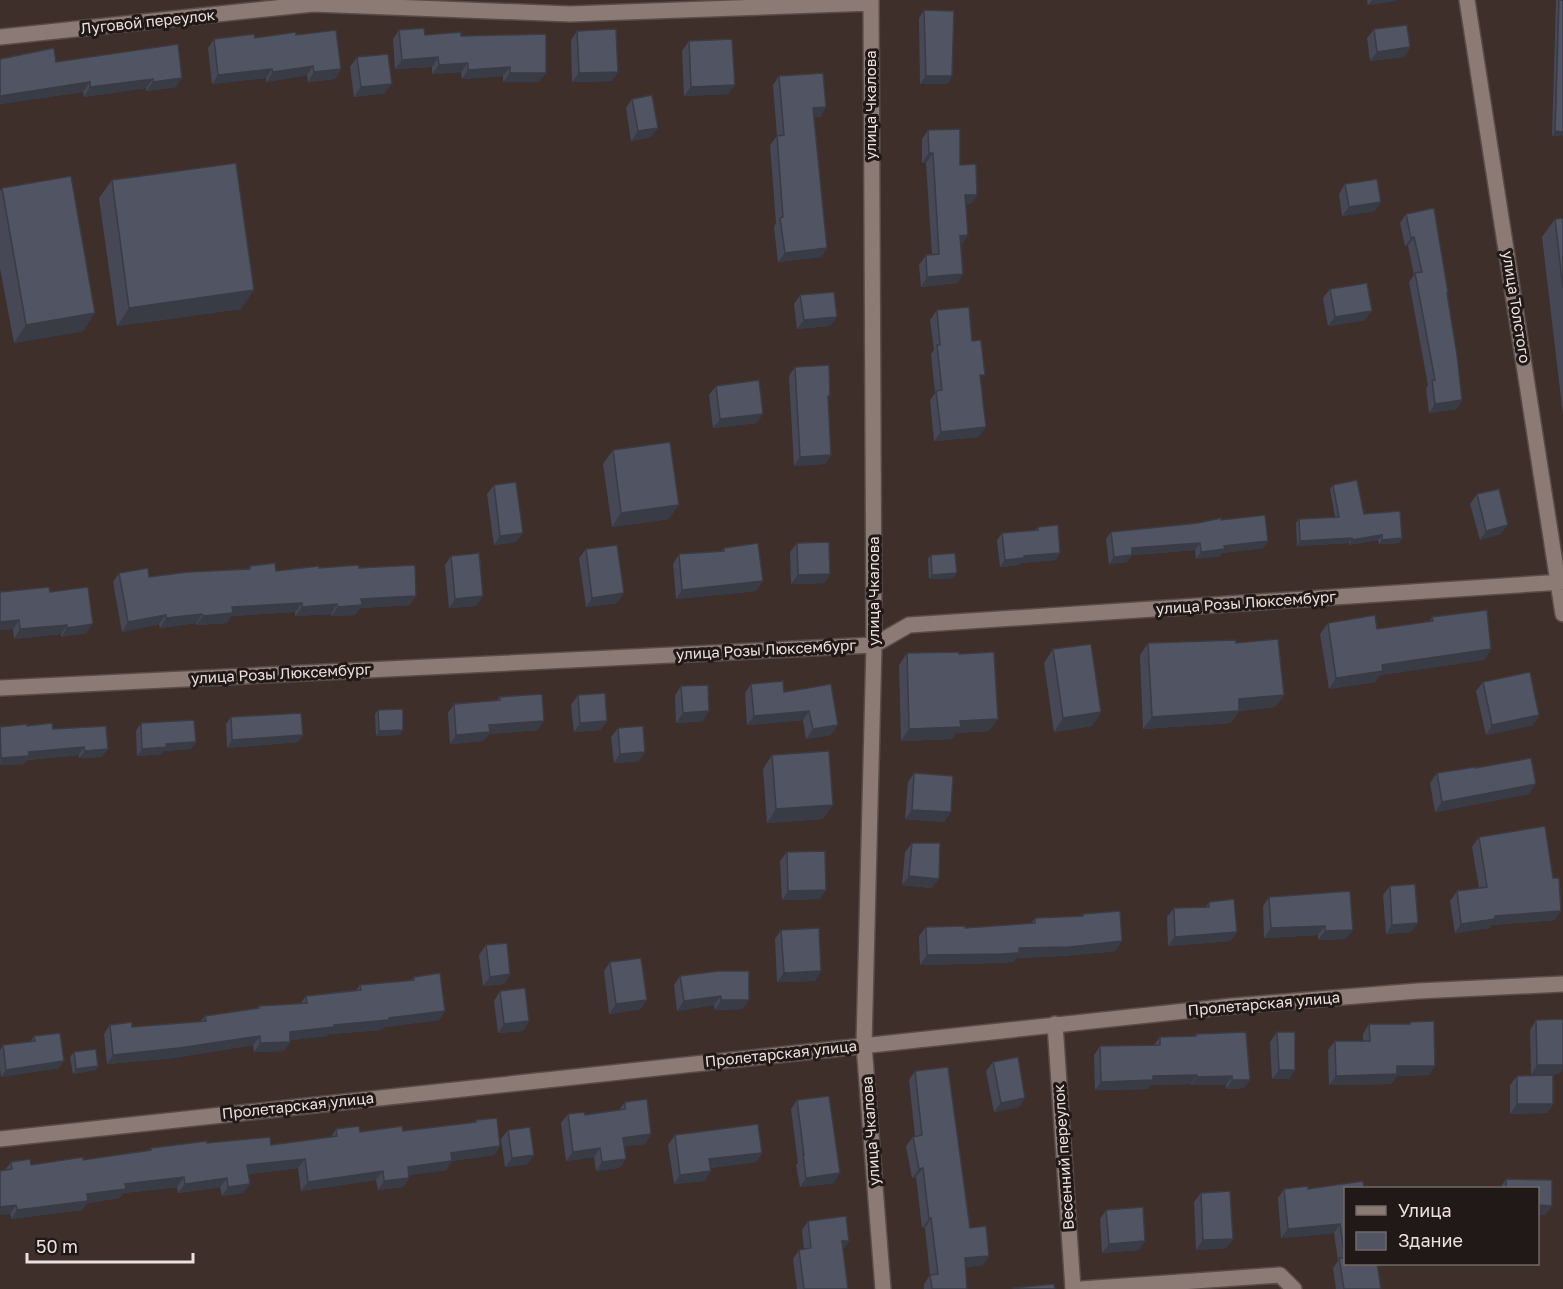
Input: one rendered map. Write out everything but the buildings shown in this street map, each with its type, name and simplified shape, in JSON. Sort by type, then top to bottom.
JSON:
[{"type":"street","name":"улица Толстого","points":[[1467,0],[1561,582],[1563,614]]},
{"type":"street","name":"Луговой переулок","points":[[0,37],[313,4],[570,14],[871,1]]},
{"type":"street","name":"улица Чкалова","points":[[871,1],[874,645],[864,1045],[883,1289]]},
{"type":"street","name":"улица Розы Люксембург","points":[[0,688],[874,645],[909,625],[1561,582]]},
{"type":"street","name":"Пролетарская улица","points":[[0,1139],[1055,1024],[1418,991],[1563,984]]},
{"type":"street","name":"Весенний переулок","points":[[1055,1024],[1073,1289]]},
{"type":"street","points":[[1081,1289],[1280,1275],[1294,1289]]}]
